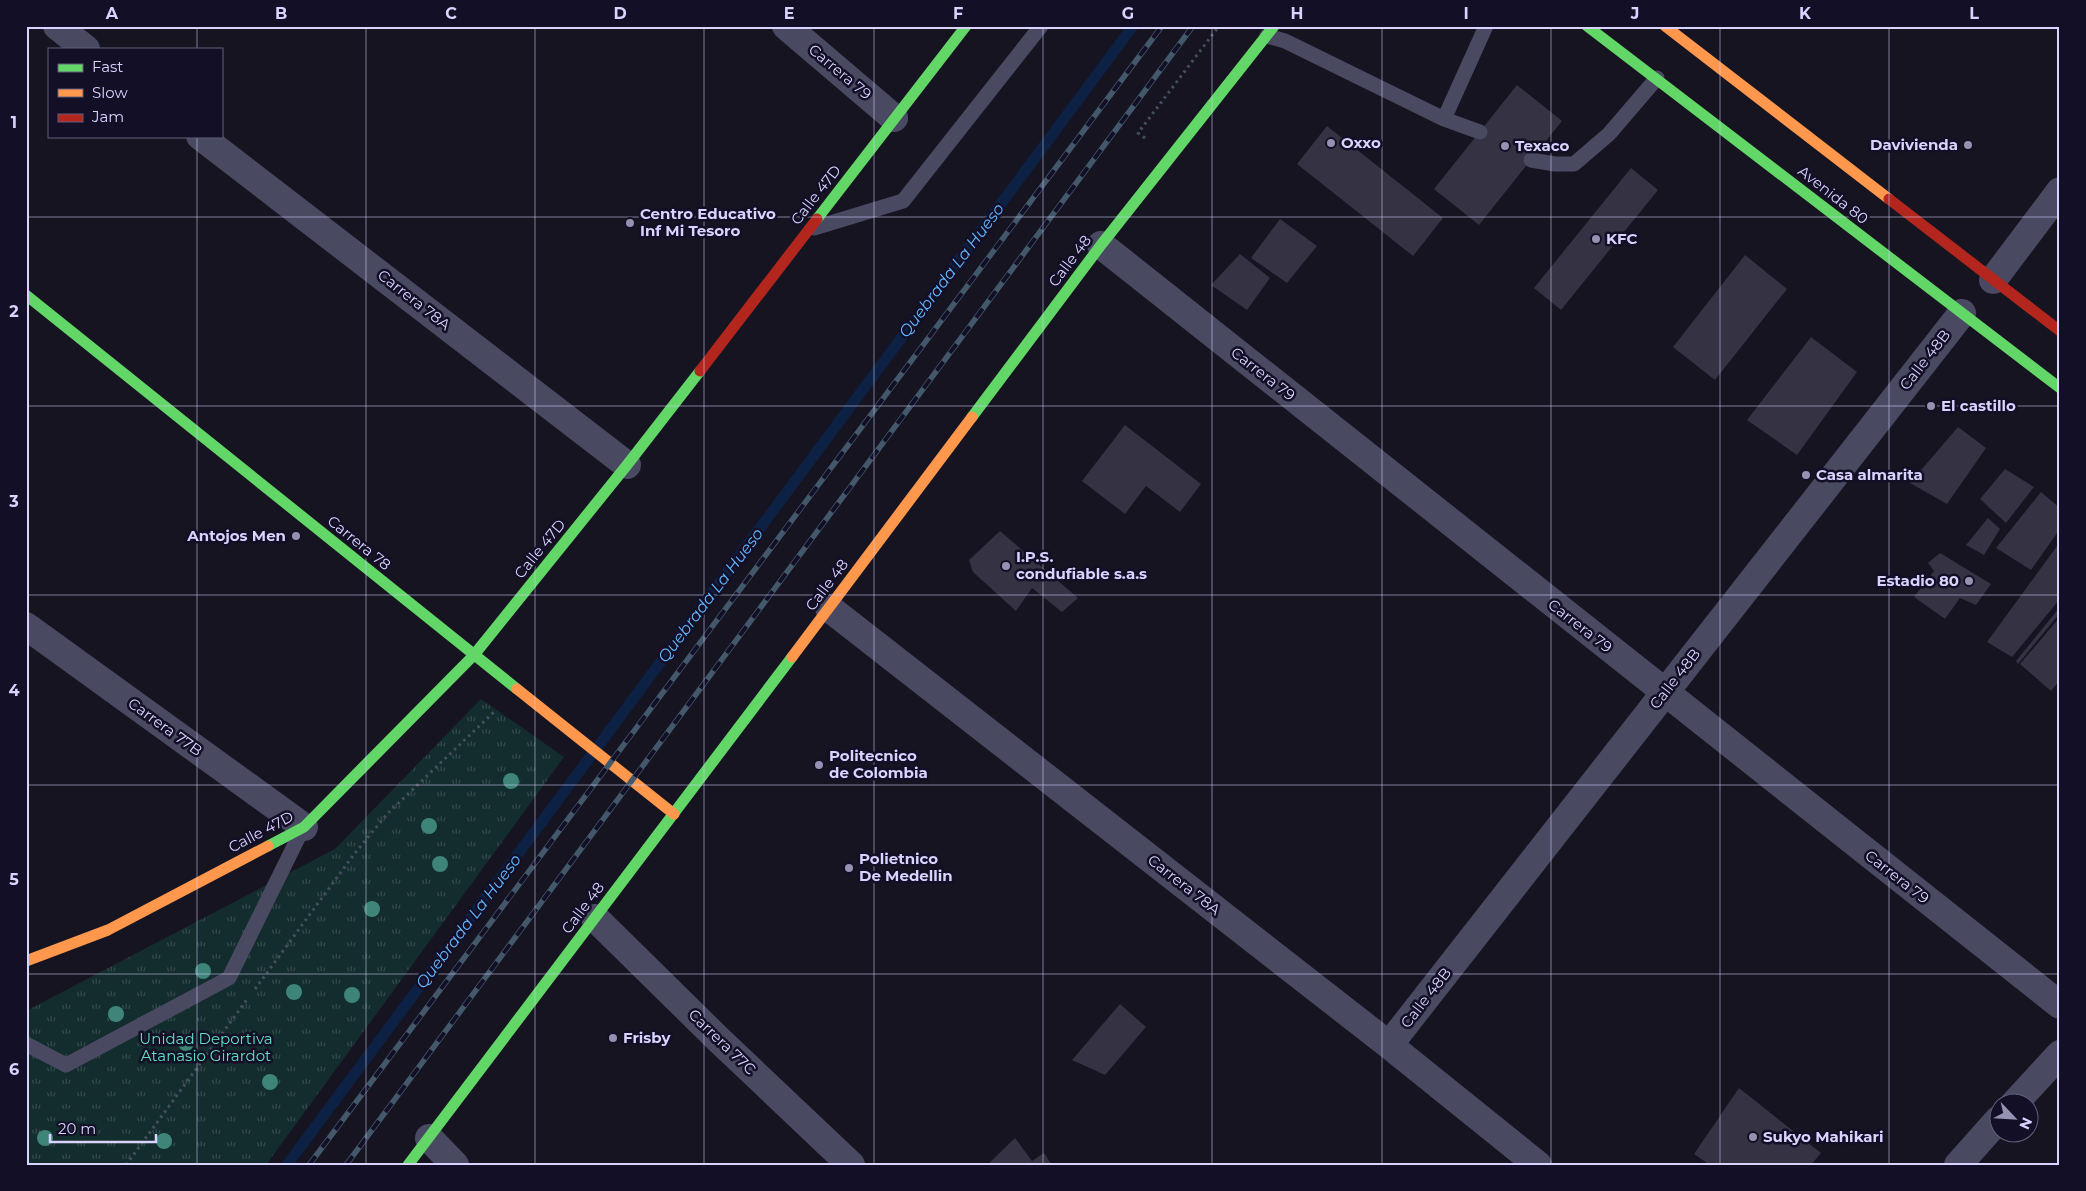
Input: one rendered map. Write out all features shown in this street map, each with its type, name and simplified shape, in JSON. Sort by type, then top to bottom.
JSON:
[{"type":"main road","name":"Calle 47D","points":[[26,961],[108,930],[304,827],[474,654],[627,464],[966,26]]},
{"type":"main road","name":"Avenida 80","points":[[1587,26],[2060,388]]},
{"type":"main road","name":"Avenida 80","points":[[1665,26],[2060,331]]},
{"type":"main road","name":"Calle 48","points":[[408,1165],[1101,245],[1271,31]]},
{"type":"main road","name":"Carrera 78","points":[[26,295],[674,814]]},
{"type":"street","name":"Carrera 79","points":[[786,26],[894,118]]},
{"type":"street","points":[[60,27],[85,48]]},
{"type":"street","name":"Carrera 78A","points":[[203,138],[627,464]]},
{"type":"street","points":[[1993,280],[2060,191]]},
{"type":"street","name":"Carrera 79","points":[[1101,245],[2060,1006]]},
{"type":"street","name":"Calle 48B","points":[[1389,1045],[1962,313]]},
{"type":"street","name":"Carrera 78A","points":[[829,608],[1389,1045],[1538,1165]]},
{"type":"street","name":"Carrera 77B","points":[[26,626],[304,827]]},
{"type":"street","name":"Carrera 77C","points":[[595,918],[718,1039],[851,1165]]},
{"type":"street","points":[[2023,1094],[2060,1054]]},
{"type":"street","points":[[1958,1165],[1988,1131]]},
{"type":"street","points":[[429,1138],[455,1165]]},
{"type":"lane","points":[[808,230],[903,201],[1041,26]]},
{"type":"lane","points":[[1444,119],[1486,26]]},
{"type":"lane","points":[[1271,31],[1284,41],[1444,119],[1480,132]]},
{"type":"lane","points":[[1531,160],[1556,164],[1574,164],[1609,134],[1657,78]]},
{"type":"lane","points":[[26,1044],[66,1065],[229,978],[304,827]]},
{"type":"path","points":[[1138,133],[1219,26]]},
{"type":"path","points":[[126,1165],[355,853],[388,813],[493,715],[512,685]]},
{"type":"green space","name":"Unidad Deportiva Atanasio Girardot","points":[[481,699],[564,757],[266,1165],[26,1165],[26,1011],[335,849]]},
{"type":"building","name":"Texaco","points":[[1517,85],[1562,121],[1479,225],[1434,189]]},
{"type":"building","points":[[1327,126],[1443,218],[1413,256],[1297,164]]},
{"type":"building","name":"KFC","points":[[1631,168],[1658,190],[1561,310],[1534,288]]},
{"type":"building","points":[[1280,219],[1317,246],[1287,283],[1251,258]]},
{"type":"building","points":[[1240,254],[1270,278],[1247,310],[1211,285]]},
{"type":"building","points":[[1745,255],[1787,289],[1715,380],[1673,347]]},
{"type":"building","points":[[1811,337],[1857,372],[1797,455],[1747,420]]},
{"type":"building","points":[[1125,425],[1201,484],[1180,512],[1146,486],[1125,514],[1082,481]]},
{"type":"building","points":[[1958,427],[1986,448],[1947,504],[1910,483]]},
{"type":"building","points":[[2005,469],[2034,487],[2006,523],[1980,499]]},
{"type":"building","points":[[2041,492],[2060,508],[2060,529],[2031,570],[1996,548]]},
{"type":"building","points":[[1988,518],[2000,529],[1984,555],[1966,545]]},
{"type":"building","name":"I.P.S. condufiable s.a.s","points":[[1000,531],[1078,598],[1062,612],[1032,588],[1016,611],[973,572],[969,560]]},
{"type":"building","points":[[2060,542],[2060,599],[2012,657],[1987,642]]},
{"type":"building","points":[[1940,553],[1991,584],[1976,605],[1960,598],[1945,619],[1914,597],[1934,571],[1928,563]]},
{"type":"building","points":[[2060,607],[2060,613],[2018,664],[2016,661]]},
{"type":"building","points":[[2060,617],[2060,680],[2051,691],[2020,664]]},
{"type":"building","points":[[1120,1004],[1146,1027],[1105,1075],[1072,1060]]},
{"type":"building","name":"Sukyo Mahikari","points":[[1739,1088],[1821,1153],[1811,1165],[1710,1165],[1694,1154]]},
{"type":"building","points":[[1015,1138],[1032,1161],[1044,1153],[1052,1165],[987,1165]]},
{"type":"waterway","name":"Quebrada La Hueso","points":[[287,1165],[1133,26]]},
{"type":"railway","points":[[309,1165],[1162,26]]},
{"type":"railway","points":[[346,1165],[1193,26]]},
{"type":"traffic: fast","points":[[817,219],[966,26]]},
{"type":"traffic: fast","points":[[972,417],[1101,245],[1274,26]]},
{"type":"traffic: fast","points":[[1587,26],[2060,388]]},
{"type":"traffic: fast","points":[[26,295],[517,689]]},
{"type":"traffic: fast","points":[[268,846],[304,827],[474,655],[700,371]]},
{"type":"traffic: fast","points":[[408,1165],[792,657]]},
{"type":"traffic: slow","points":[[1665,26],[1889,199]]},
{"type":"traffic: slow","points":[[792,657],[972,417]]},
{"type":"traffic: slow","points":[[517,689],[674,814]]},
{"type":"traffic: slow","points":[[26,961],[108,930],[268,846]]},
{"type":"traffic: jam","points":[[1889,199],[2060,331]]},
{"type":"traffic: jam","points":[[700,371],[817,219]]},
{"type":"place","name":"Oxxo","points":[[1331,143]]},
{"type":"place","name":"Davivienda","points":[[1968,145]]},
{"type":"place","name":"Texaco","points":[[1505,146]]},
{"type":"place","name":"Centro Educativo Inf Mi Tesoro","points":[[630,223]]},
{"type":"place","name":"KFC","points":[[1596,239]]},
{"type":"place","name":"El castillo","points":[[1931,406]]},
{"type":"place","name":"Casa almarita","points":[[1806,475]]},
{"type":"place","name":"Antojos Men","points":[[296,536]]},
{"type":"place","name":"I.P.S. condufiable s.a.s","points":[[1006,566]]},
{"type":"place","name":"Estadio 80","points":[[1969,581]]},
{"type":"place","name":"Politecnico de Colombia","points":[[819,765]]},
{"type":"place","name":"Polietnico De Medellin","points":[[849,868]]},
{"type":"place","name":"Frisby","points":[[613,1038]]},
{"type":"place","name":"Sukyo Mahikari","points":[[1753,1137]]}]
